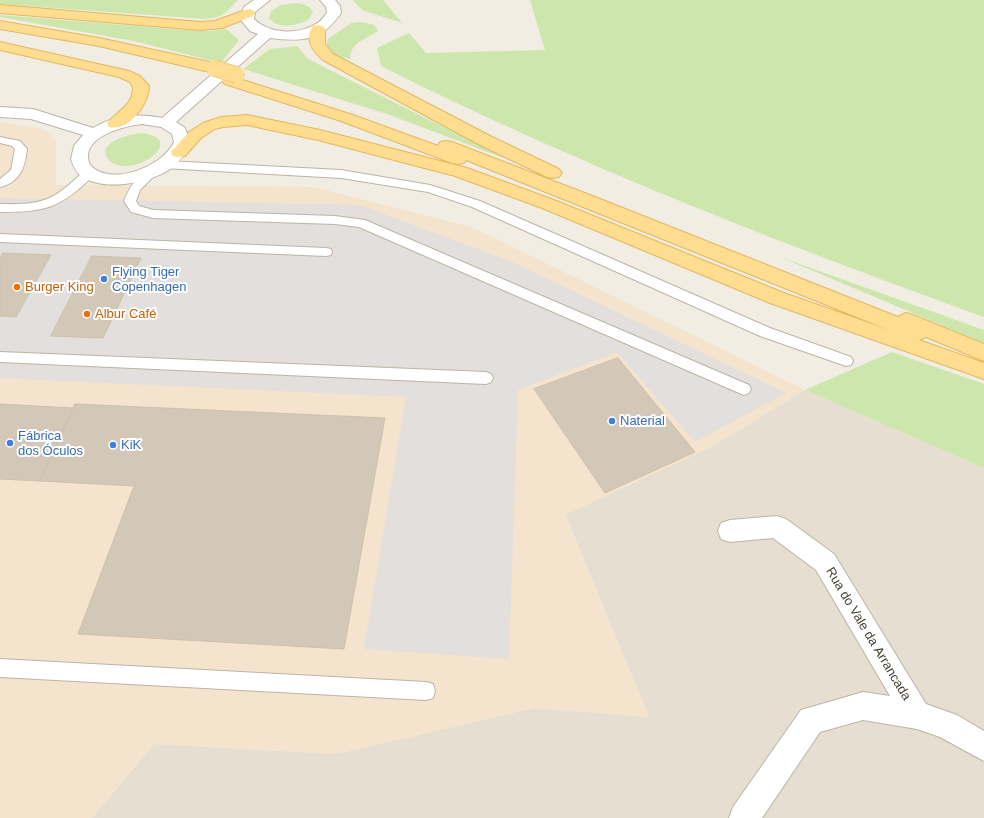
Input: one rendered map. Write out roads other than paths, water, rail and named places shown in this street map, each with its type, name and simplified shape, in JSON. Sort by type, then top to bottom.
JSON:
[{"type":"main road","points":[[0,8],[200,26],[217,25],[248,13]]},
{"type":"main road","points":[[0,25],[99,42],[211,71],[429,139],[589,200],[984,359]]},
{"type":"main road","points":[[318,29],[316,40],[318,47],[328,57],[486,141],[571,182],[984,353]]},
{"type":"main road","points":[[0,30],[211,71]]},
{"type":"main road","points":[[0,46],[124,74],[135,79],[141,86],[140,100],[135,107],[115,124]]},
{"type":"main road","points":[[234,78],[435,150],[984,370]]},
{"type":"main road","points":[[173,158],[195,135],[209,126],[221,122],[247,120],[320,135],[462,172],[548,204],[777,298],[984,370]]},
{"type":"street","points":[[263,0],[252,7],[248,13],[247,20],[250,26],[257,31],[266,34],[292,36],[318,29],[326,24],[334,13],[333,6],[327,0]]},
{"type":"street","points":[[165,123],[266,34]]},
{"type":"street","points":[[0,112],[33,114],[95,134]]},
{"type":"street","points":[[142,120],[165,123],[175,128],[181,135],[182,143],[173,158],[151,173],[135,178],[117,180],[102,178],[89,173],[82,167],[79,159],[80,155],[86,142],[95,134],[115,124],[142,120]]},
{"type":"street","name":"Rua do Vale da Arrancada","points":[[730,531],[777,527],[825,562],[917,715]]},
{"type":"street","name":"Rua do Vale da Arrancada","points":[[744,818],[811,720],[863,706],[917,715],[947,725],[984,747]]},
{"type":"lane","points":[[0,140],[16,143],[21,149],[18,172],[13,178],[0,183]]},
{"type":"lane","points":[[173,158],[341,174],[389,181],[430,190],[476,204],[765,332],[846,361]]},
{"type":"lane","points":[[0,208],[30,208],[46,206],[69,194],[89,173]]},
{"type":"lane","points":[[151,173],[135,188],[130,201],[135,209],[153,214],[335,220],[361,223],[744,389]]},
{"type":"lane","points":[[0,238],[326,252]]},
{"type":"lane","points":[[0,357],[486,378]]},
{"type":"lane","points":[[0,668],[426,691]]},
{"type":"place","name":"Flying Tiger Copenhagen","points":[[104,279]]},
{"type":"place","name":"Burger King","points":[[17,287]]},
{"type":"place","name":"Albur Café","points":[[87,314]]},
{"type":"place","name":"Naterial","points":[[612,421]]},
{"type":"place","name":"Fábrica dos Óculos","points":[[10,443]]},
{"type":"place","name":"KiK","points":[[113,445]]}]
